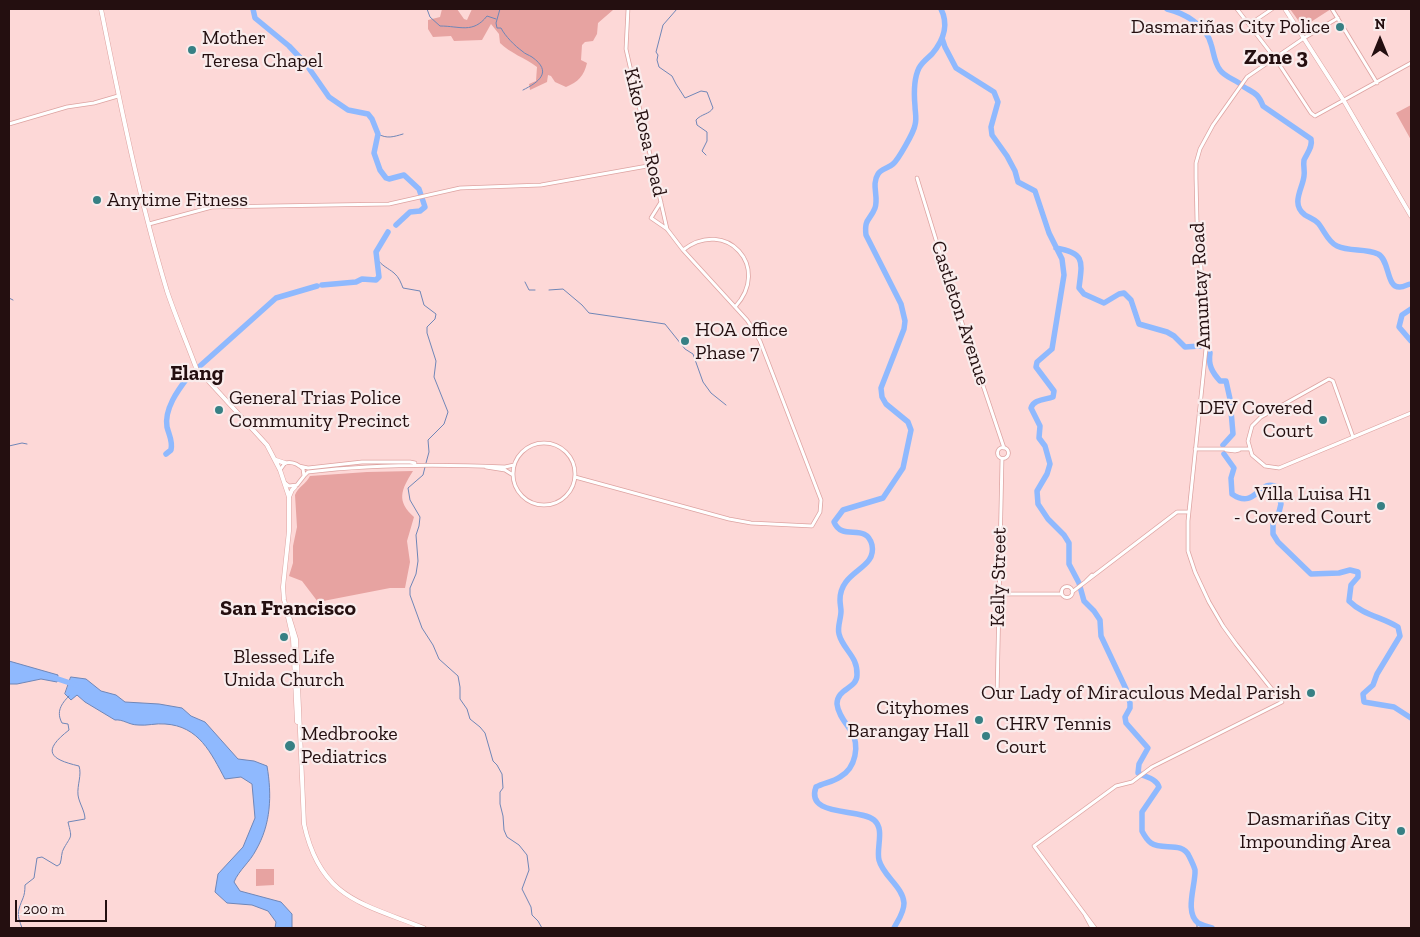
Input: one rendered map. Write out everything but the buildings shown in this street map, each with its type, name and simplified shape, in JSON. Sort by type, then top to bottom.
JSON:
[{"type":"main road","points":[[101,9],[132,160],[149,224],[168,292],[198,373],[202,374],[262,440],[276,460],[289,497],[289,531],[283,587],[285,604],[296,639],[304,824],[310,847],[318,866],[342,892],[353,899],[424,928]]},
{"type":"main road","points":[[1285,9],[1344,101],[1411,216]]},
{"type":"main road","points":[[276,460],[285,463]]},
{"type":"main road","points":[[289,497],[295,487]]},
{"type":"street","name":"Kiko Rosa Road","points":[[575,477],[741,522],[812,526],[820,512],[821,500],[760,341],[747,320],[683,250],[667,229],[626,49],[628,9]]},
{"type":"street","points":[[1237,9],[1275,58],[1314,115],[1318,115],[1411,63]]},
{"type":"street","points":[[1250,24],[1272,9]]},
{"type":"street","points":[[1332,9],[1377,83]]},
{"type":"street","name":"Amuntay Road","points":[[1093,928],[1034,846],[1113,788],[1136,778],[1152,767],[1282,702],[1223,626],[1195,572],[1188,551],[1187,531],[1206,339],[1197,221],[1196,164],[1205,139],[1246,79],[1304,38],[1338,18]]},
{"type":"street","points":[[9,124],[67,107],[118,96]]},
{"type":"street","points":[[94,109],[95,102]]},
{"type":"street","points":[[149,224],[212,207],[389,204],[467,187],[541,185],[653,164]]},
{"type":"street","name":"Castleton Avenue","points":[[917,178],[957,308],[1004,448]]},
{"type":"street","points":[[661,202],[651,218],[667,229]]},
{"type":"street","points":[[683,250],[697,241],[705,239],[727,242],[737,249],[745,259],[748,267],[749,283],[743,298],[735,307]]},
{"type":"street","points":[[1353,438],[1331,379],[1258,420],[1249,433],[1250,449],[1254,457],[1262,464],[1271,468],[1279,468],[1298,462],[1411,413]]},
{"type":"street","points":[[539,443],[552,444],[563,449],[568,454],[574,464],[575,477],[570,490],[564,498],[546,505],[534,503],[522,496],[514,484],[514,465],[526,448],[539,443]]},
{"type":"street","points":[[1000,448],[1004,448],[1008,454],[1002,459],[997,452],[1000,448]]},
{"type":"street","points":[[1195,449],[1235,451],[1250,449]]},
{"type":"street","name":"Kelly Street","points":[[997,696],[1002,459]]},
{"type":"street","points":[[280,470],[285,463],[292,462],[303,469],[304,476]]},
{"type":"street","points":[[299,466],[308,468],[374,462],[410,462],[419,464]]},
{"type":"street","points":[[284,483],[295,487],[308,472],[332,469],[419,464],[505,468],[514,465]]},
{"type":"street","points":[[486,467],[489,469],[505,470],[513,475]]},
{"type":"street","points":[[1071,590],[1086,582],[1093,574],[1177,512],[1189,512]]},
{"type":"street","points":[[1062,594],[1063,588],[1066,587],[1071,590]]},
{"type":"street","points":[[998,594],[1062,594],[1065,597],[1069,597],[1071,590]]},
{"type":"shaded area","points":[[442,9],[457,9],[464,19],[467,20],[472,9],[613,10],[598,23],[597,34],[593,41],[585,42],[582,45],[581,60],[587,63],[580,78],[566,87],[555,82],[548,75],[547,82],[530,90],[529,84],[536,81],[537,67],[508,50],[500,43],[499,34],[491,24],[482,40],[454,41],[451,36],[433,37],[428,29],[428,20],[440,17]]},
{"type":"shaded area","points":[[1290,9],[1331,9],[1303,27]]},
{"type":"shaded area","points":[[1411,105],[1411,140],[1396,113]]},
{"type":"shaded area","points":[[413,471],[402,495],[405,506],[414,517],[407,541],[410,562],[405,588],[390,588],[318,602],[302,581],[289,576],[293,563],[293,546],[297,527],[295,495],[310,476]]},
{"type":"shaded area","points":[[256,869],[274,869],[274,885],[256,886]]},
{"type":"water","points":[[9,661],[58,675],[57,682],[41,679],[9,684]]},
{"type":"water","points":[[71,677],[86,679],[101,691],[116,695],[125,702],[159,704],[182,708],[191,716],[205,722],[238,759],[254,761],[267,766],[270,798],[265,830],[254,854],[234,882],[240,891],[281,902],[292,914],[292,928],[275,928],[276,922],[268,911],[252,905],[227,903],[215,892],[218,874],[243,847],[255,818],[252,784],[241,777],[225,779],[209,751],[195,735],[187,730],[165,724],[135,725],[115,720],[77,695],[71,700],[65,694]]},
{"type":"waterway","points":[[253,9],[255,18],[289,46],[306,64],[329,97],[348,110],[368,114],[372,119],[378,134],[374,153],[380,170],[386,178],[404,175],[419,189],[425,207],[420,211],[410,212],[396,225]]},
{"type":"waterway","points":[[427,9],[430,17],[440,26],[466,28],[477,25],[487,16],[496,19]]},
{"type":"waterway","points":[[500,9],[496,23],[497,28],[501,28],[513,44],[532,57],[542,67],[543,72],[538,80],[523,90]]},
{"type":"waterway","points":[[677,9],[663,25],[656,52],[658,55],[657,60],[659,67],[672,76],[685,98],[701,91],[707,92],[713,108],[710,112],[696,120],[697,125],[707,132],[707,141],[702,151],[706,155]]},
{"type":"waterway","points":[[894,928],[902,913],[904,903],[900,892],[881,866],[878,855],[880,833],[877,824],[867,816],[826,807],[818,803],[815,797],[816,787],[837,779],[845,773],[850,768],[855,756],[854,737],[840,715],[837,704],[840,695],[854,683],[857,675],[857,668],[853,658],[839,634],[840,600],[846,582],[869,560],[872,553],[872,545],[869,538],[859,533],[842,531],[834,522],[843,510],[883,498],[903,468],[911,430],[908,422],[886,404],[882,397],[881,388],[904,329],[905,321],[901,304],[866,235],[866,225],[876,204],[876,178],[881,171],[895,161],[906,146],[914,129],[916,120],[915,92],[917,72],[939,44],[944,33],[945,21],[941,9]]},
{"type":"waterway","points":[[1167,9],[1180,13],[1194,21],[1204,31],[1220,70],[1226,76],[1239,83]]},
{"type":"waterway","points":[[942,38],[956,68],[994,92],[998,102],[991,127],[992,135],[1007,156],[1015,171],[1018,182],[1035,191],[1049,233],[1062,259],[1064,275],[1052,349],[1037,362],[1036,367],[1054,391],[1053,397],[1037,401],[1031,408],[1040,426],[1039,438],[1045,446],[1050,464],[1047,474],[1037,491],[1038,504],[1048,519],[1064,535],[1069,543],[1069,564],[1079,583],[1084,601],[1100,620],[1101,636],[1126,689],[1130,703],[1130,708],[1125,717],[1126,723],[1148,748],[1139,764],[1138,773],[1153,780],[1159,787],[1142,812],[1142,831],[1151,843],[1177,847],[1186,851],[1195,870],[1191,905],[1194,918],[1198,923],[1212,928]]},
{"type":"waterway","points":[[1244,87],[1253,92],[1263,106],[1311,139],[1310,147],[1304,160],[1304,176],[1298,201],[1301,211],[1318,223],[1329,239],[1337,246],[1368,251],[1382,257],[1390,279],[1396,286],[1402,287],[1411,284]]},
{"type":"waterway","points":[[378,134],[384,137],[403,134]]},
{"type":"waterway","points":[[322,285],[356,282],[362,279],[376,280],[379,277],[376,252],[388,232]]},
{"type":"waterway","points":[[1056,248],[1073,253],[1080,260],[1079,288],[1084,294],[1104,303],[1124,293],[1131,300],[1139,324],[1167,332],[1185,347],[1200,346]]},
{"type":"waterway","points":[[377,259],[396,275],[403,288],[420,291],[424,305],[436,314],[435,319],[427,327],[427,333],[436,361],[434,377],[448,412],[444,424],[428,440],[429,452],[426,463]]},
{"type":"waterway","points":[[525,282],[529,290],[535,290]]},
{"type":"waterway","points":[[200,366],[276,298],[317,286]]},
{"type":"waterway","points":[[549,290],[563,289],[589,313],[665,324],[685,349],[693,354],[703,382],[711,393],[726,405]]},
{"type":"waterway","points":[[9,298],[13,300]]},
{"type":"waterway","points":[[1411,309],[1402,315],[1399,327],[1411,341]]},
{"type":"waterway","points":[[1210,353],[1211,368],[1220,381],[1226,381],[1230,399],[1233,434],[1223,445]]},
{"type":"waterway","points":[[166,454],[171,450],[171,441],[167,427],[168,413],[176,394],[188,377]]},
{"type":"waterway","points":[[9,446],[22,443],[27,444]]},
{"type":"waterway","points":[[1224,454],[1234,468],[1231,478],[1232,494],[1247,499],[1266,486],[1277,487],[1281,504],[1273,524],[1273,534],[1278,542],[1311,574],[1339,573],[1350,570],[1358,572],[1358,577],[1351,585],[1349,601],[1360,610],[1398,627],[1400,636],[1377,674],[1373,685],[1363,694],[1364,702],[1394,707],[1411,718]]},
{"type":"waterway","points":[[425,467],[423,475],[408,488],[410,500],[420,517],[416,535],[418,561],[416,574],[410,588],[410,595],[422,628],[439,659],[458,676],[460,699],[467,709],[470,719],[485,733],[493,761],[502,774],[503,788],[500,792],[500,804],[504,830],[507,837],[519,845],[527,855],[529,870],[522,889],[531,907],[532,915],[542,928]]},
{"type":"waterway","points":[[52,677],[76,685]]},
{"type":"waterway","points":[[22,928],[19,909],[25,885],[34,878],[37,858],[42,857],[57,866],[60,864],[63,850],[70,836],[68,822],[85,819],[78,795],[79,766],[56,757],[52,749],[60,737],[69,730],[68,724],[62,723],[59,715],[62,705],[69,696]]},
{"type":"waterway","points":[[1197,921],[1197,928]]},
{"type":"place","name":"Dasmariñas City Police","points":[[1340,27]]},
{"type":"place","name":"Mother Teresa Chapel","points":[[192,50]]},
{"type":"place","name":"Anytime Fitness","points":[[97,200]]},
{"type":"place","name":"HOA office Phase 7","points":[[685,341]]},
{"type":"place","name":"General Trias Police Community Precinct","points":[[219,410]]},
{"type":"place","name":"DEV Covered Court","points":[[1323,420]]},
{"type":"place","name":"Villa Luisa H1 - Covered Court","points":[[1381,506]]},
{"type":"place","name":"Blessed Life Unida Church","points":[[284,637]]},
{"type":"place","name":"Our Lady of Miraculous Medal Parish","points":[[1311,693]]},
{"type":"place","name":"Cityhomes Barangay Hall","points":[[979,720]]},
{"type":"place","name":"CHRV Tennis Court","points":[[986,736]]},
{"type":"place","name":"Medbrooke Pediatrics","points":[[290,746]]},
{"type":"place","name":"Dasmariñas City Impounding Area","points":[[1401,831]]},
{"type":"district","name":"Zone 3","points":[[1276,58]]},
{"type":"district","name":"Elang","points":[[197,374]]},
{"type":"district","name":"San Francisco","points":[[288,609]]}]
